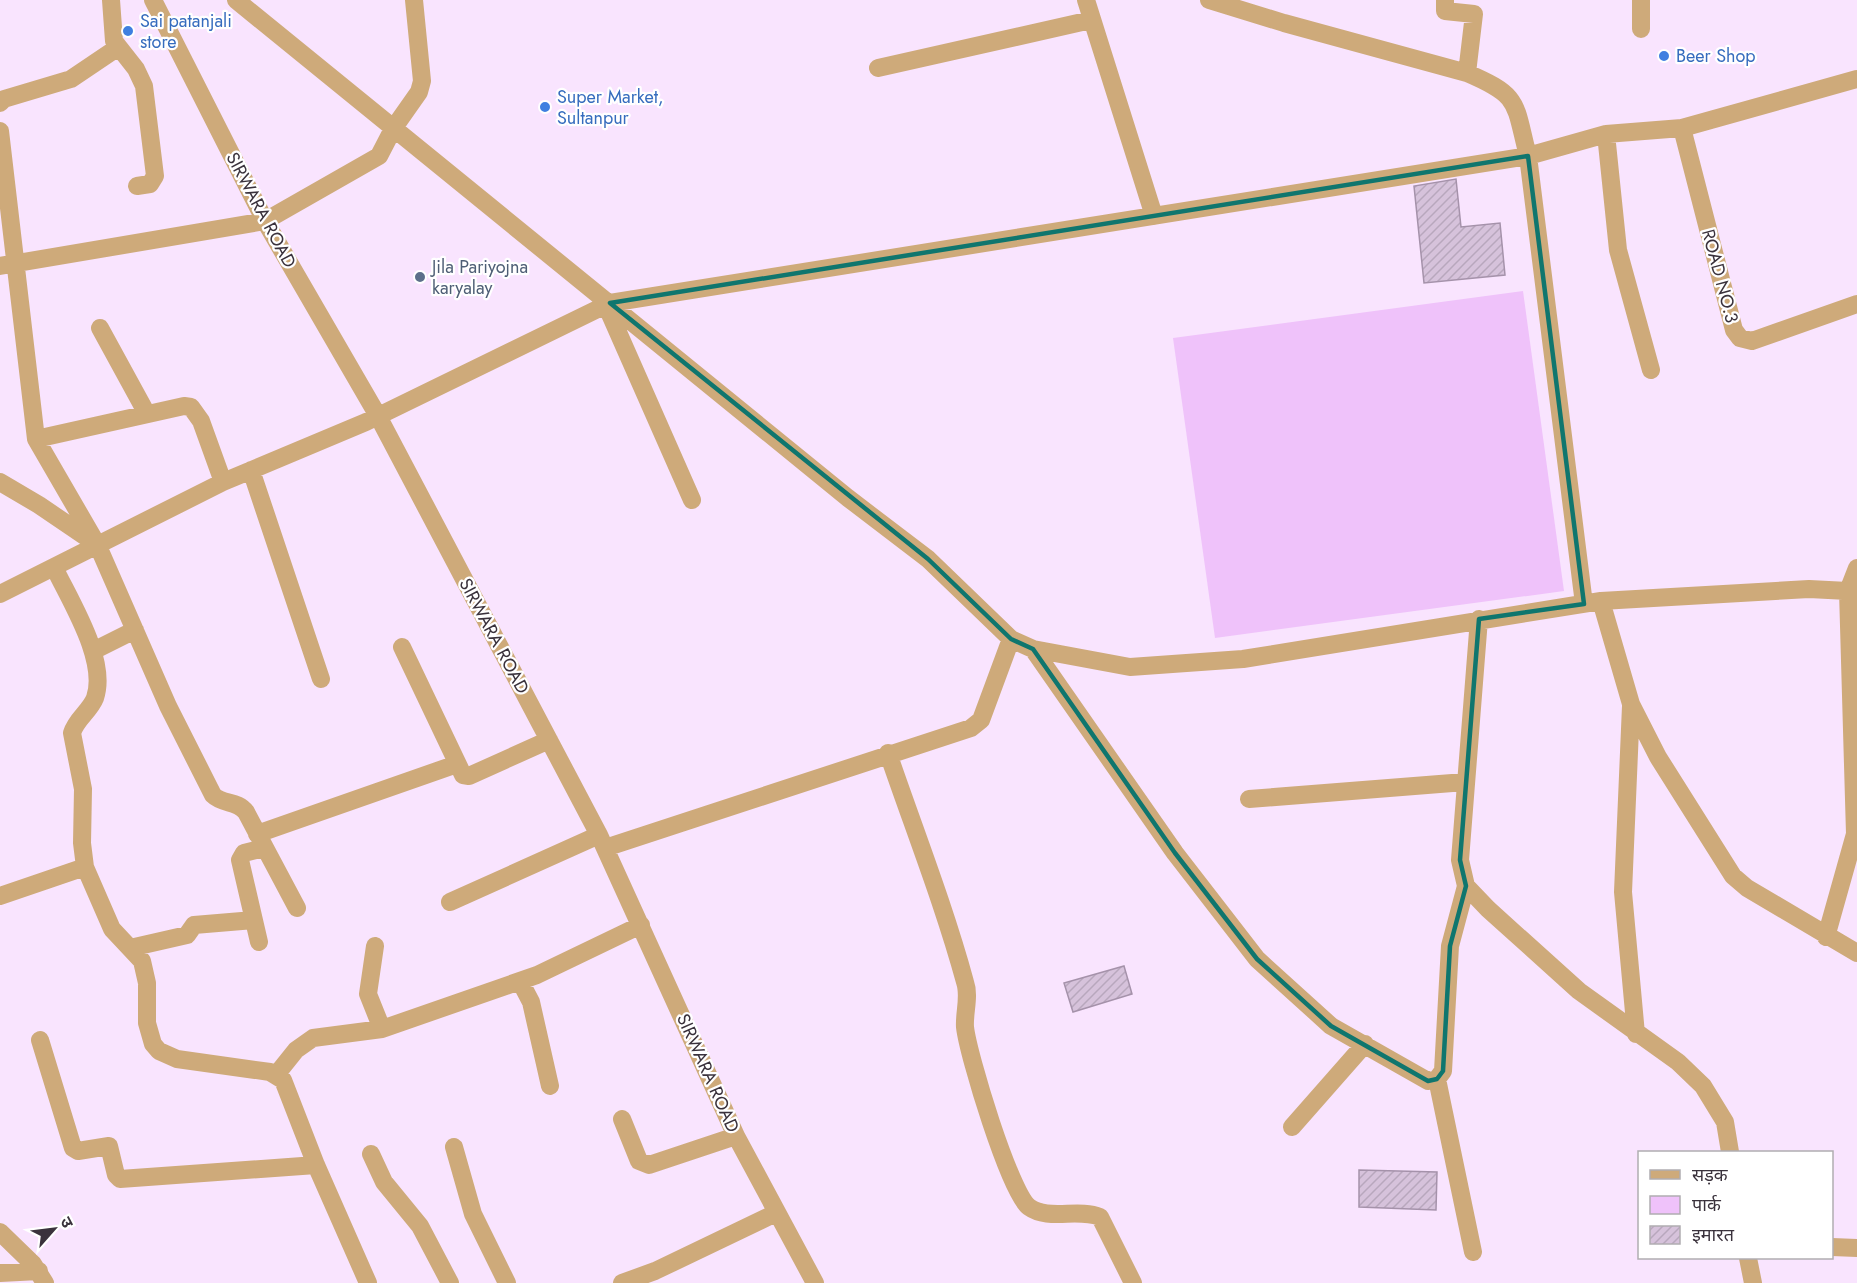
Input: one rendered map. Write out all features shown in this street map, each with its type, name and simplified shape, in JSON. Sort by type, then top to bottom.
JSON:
[{"type":"street","points":[[111,0],[112,32],[117,48],[136,69],[144,86],[155,176],[150,184],[137,186]]},
{"type":"street","name":"SIRWARA ROAD","points":[[153,0],[265,221],[378,416],[602,841],[736,1136],[814,1283]]},
{"type":"street","points":[[237,0],[608,304],[848,498],[928,559],[1011,639],[1033,649],[1130,667],[1186,665],[1243,659],[1592,602],[1809,589],[1852,593]]},
{"type":"street","points":[[7,265],[265,221],[379,156],[393,129],[419,92],[422,81],[414,0]]},
{"type":"street","points":[[1086,0],[1154,216]]},
{"type":"street","points":[[1209,0],[1467,73],[1496,85],[1509,94],[1516,108],[1528,156],[1592,602],[1631,704],[1658,756],[1733,876],[1747,888],[1826,937],[1857,953]]},
{"type":"street","points":[[1445,0],[1444,11],[1474,14],[1467,73]]},
{"type":"street","points":[[1641,0],[1641,29]]},
{"type":"street","points":[[878,68],[1091,20]]},
{"type":"street","points":[[1,99],[71,79],[117,48]]},
{"type":"street","points":[[0,594],[223,482],[378,416],[608,304],[1528,156],[1605,134],[1682,128],[1857,79]]},
{"type":"street","name":"ROAD NO.3","points":[[1682,128],[1734,330],[1740,338],[1752,340],[1857,304]]},
{"type":"street","points":[[0,131],[7,265],[36,439],[98,546],[168,706],[213,795],[219,800],[242,806],[297,908]]},
{"type":"street","points":[[1605,134],[1620,259],[1651,370]]},
{"type":"street","points":[[608,304],[692,500]]},
{"type":"street","points":[[100,328],[147,414]]},
{"type":"street","points":[[36,439],[184,405],[191,407],[201,421],[223,482]]},
{"type":"street","points":[[251,470],[321,679]]},
{"type":"street","points":[[0,482],[39,505],[98,546]]},
{"type":"street","points":[[54,567],[93,651],[96,690],[94,699],[72,733],[83,789],[82,843],[85,867],[112,929],[139,956],[144,970],[147,1023],[153,1044],[159,1051],[177,1059],[276,1075],[283,1080],[316,1165],[368,1283]]},
{"type":"street","points":[[1826,937],[1855,834],[1852,593],[1857,568]]},
{"type":"street","points":[[1033,649],[1175,853],[1257,959],[1331,1026],[1428,1081],[1437,1079],[1443,1071],[1450,946],[1466,886],[1460,860],[1479,619]]},
{"type":"street","points":[[93,651],[135,630]]},
{"type":"street","points":[[450,902],[602,841],[971,728],[981,720],[1011,639]]},
{"type":"street","points":[[402,647],[463,775],[469,776],[549,740]]},
{"type":"street","points":[[1631,704],[1623,892],[1636,1034]]},
{"type":"street","points":[[888,753],[967,985],[965,1027],[1006,1165],[1018,1191],[1029,1207],[1041,1212],[1086,1213],[1100,1217],[1133,1283]]},
{"type":"street","points":[[260,942],[240,860],[244,853],[261,841],[457,764]]},
{"type":"street","points":[[1249,799],[1466,782]]},
{"type":"street","points":[[0,896],[85,867]]},
{"type":"street","points":[[1466,886],[1488,909],[1579,991],[1678,1062],[1703,1086],[1725,1122],[1730,1151]]},
{"type":"street","points":[[130,948],[187,935],[194,926],[254,920]]},
{"type":"street","points":[[276,1075],[296,1050],[314,1038],[382,1029],[520,981],[641,925]]},
{"type":"street","points":[[375,946],[368,994],[382,1029]]},
{"type":"street","points":[[520,981],[531,1002],[550,1086]]},
{"type":"street","points":[[40,1040],[73,1148],[78,1151],[108,1146],[116,1175],[120,1179],[316,1165]]},
{"type":"street","points":[[1292,1127],[1365,1044]]},
{"type":"street","points":[[1437,1079],[1473,1252]]},
{"type":"street","points":[[622,1119],[639,1161],[643,1165],[736,1136]]},
{"type":"street","points":[[454,1147],[472,1214],[507,1283]]},
{"type":"street","points":[[371,1154],[384,1182],[417,1221],[450,1283]]},
{"type":"street","points":[[622,1283],[655,1271],[776,1213]]},
{"type":"street","points":[[0,1232],[42,1277]]},
{"type":"street","points":[[1833,1246],[1857,1248]]},
{"type":"street","points":[[1748,1259],[1753,1283]]},
{"type":"street","points":[[0,1273],[42,1277]]},
{"type":"highlighted area","points":[[1528,156],[1584,604],[1479,619],[1460,860],[1466,886],[1450,946],[1443,1071],[1437,1079],[1428,1081],[1331,1026],[1257,959],[1175,853],[1033,649],[1011,639],[928,559],[610,303]]},
{"type":"green space","points":[[1523,291],[1564,591],[1215,638],[1173,338]]},
{"type":"building","points":[[1456,179],[1461,227],[1500,223],[1505,275],[1424,283],[1414,186]]},
{"type":"building","points":[[1124,966],[1132,994],[1073,1012],[1064,983]]},
{"type":"building","points":[[1359,1170],[1437,1172],[1436,1210],[1359,1207]]},
{"type":"place","name":"Sai patanjali store","points":[[128,31]]},
{"type":"place","name":"Beer Shop","points":[[1664,56]]},
{"type":"place","name":"Super Market, Sultanpur","points":[[545,107]]},
{"type":"place","name":"Jila Pariyojna karyalay","points":[[420,277]]}]
